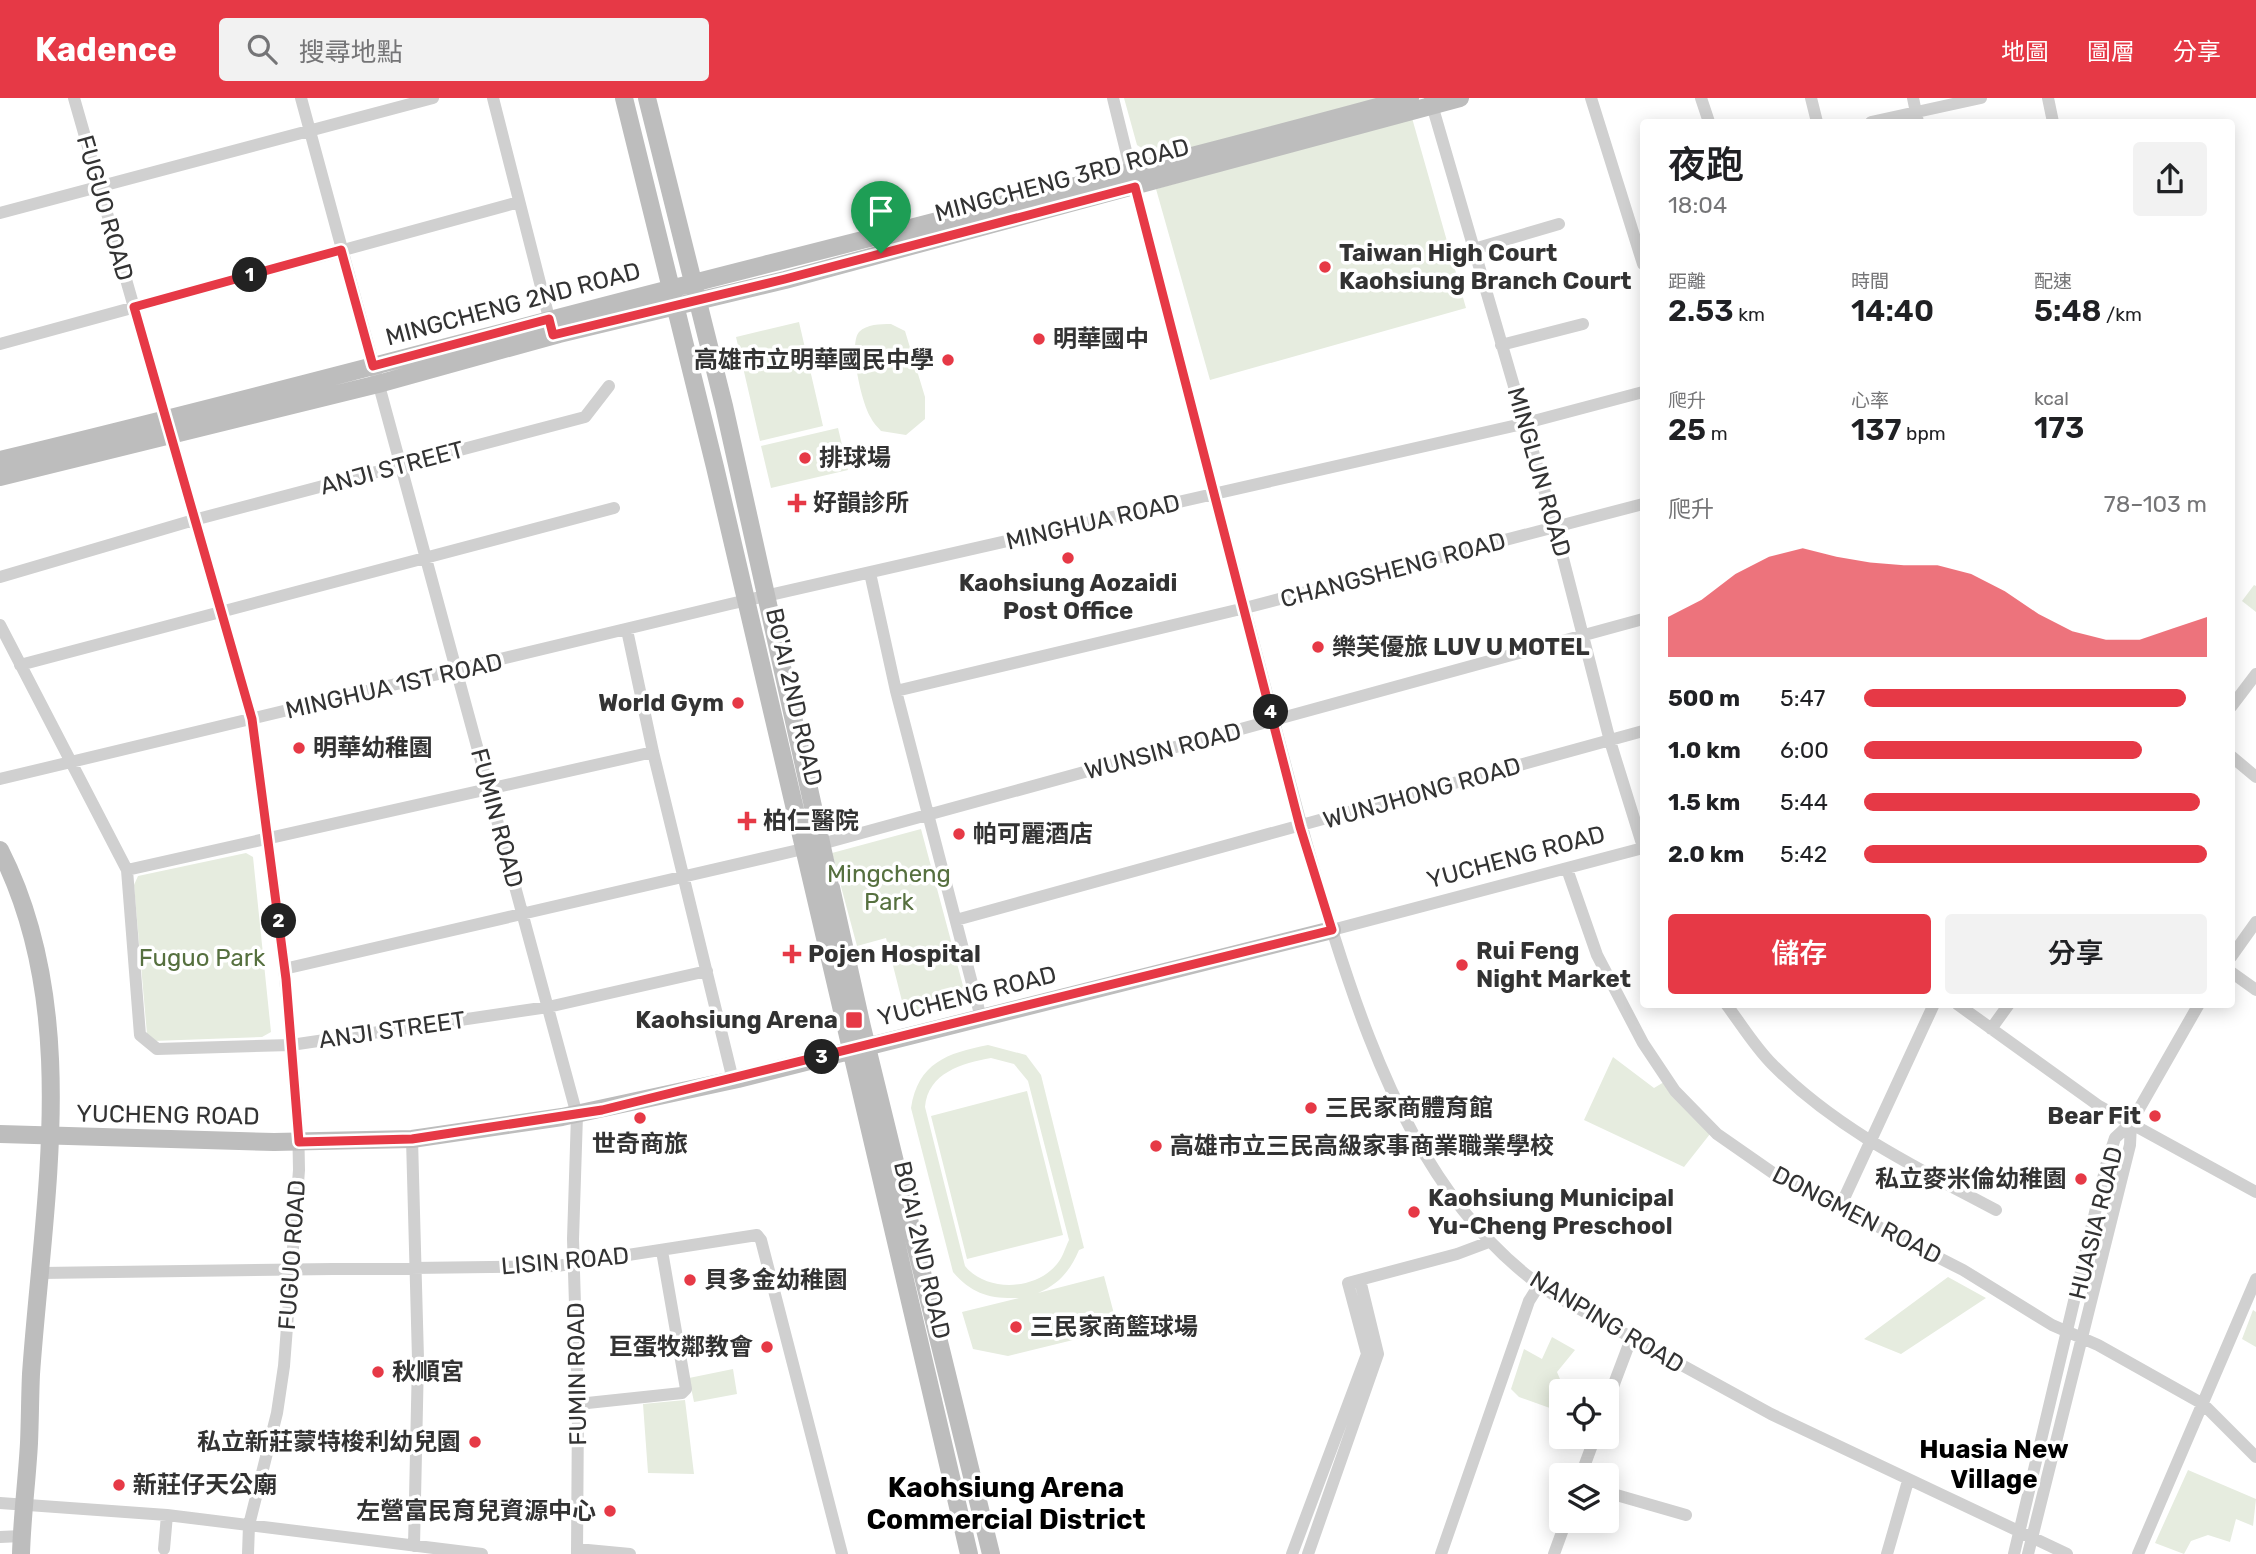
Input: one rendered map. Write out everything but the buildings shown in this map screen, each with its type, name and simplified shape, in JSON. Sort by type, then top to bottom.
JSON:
[{"type":"street","name":"FUGUO ROAD","points":[[74,98],[252,719],[285,969],[299,1142],[292,1268],[284,1366],[276,1413],[249,1525],[248,1554]]},
{"type":"street","name":"FUMIN ROAD","points":[[300,98],[578,1115],[575,1264],[577,1552]]},
{"type":"street","points":[[0,213],[433,98]]},
{"type":"street","points":[[493,98],[553,333]]},
{"type":"street","name":"BO'AI 2ND ROAD","points":[[624,98],[746,601],[812,847],[970,1554]]},
{"type":"street","name":"BO'AI 2ND ROAD","points":[[647,98],[699,301],[767,597],[812,847]]},
{"type":"street","name":"NANPING ROAD","points":[[1113,98],[1300,827],[1370,1043],[1417,1141],[1461,1208],[1489,1242],[1539,1285],[1736,1397],[1908,1481],[2067,1554]]},
{"type":"street","name":"MINGCHENG 3RD ROAD","points":[[1191,164],[1410,98]]},
{"type":"street","name":"MINGCHENG 3RD ROAD","points":[[676,307],[1191,164],[1430,102],[1460,98]]},
{"type":"street","points":[[1591,98],[1640,254]]},
{"type":"street","points":[[1702,98],[1708,119]]},
{"type":"street","points":[[1811,98],[1815,119]]},
{"type":"street","points":[[1913,98],[1917,118],[1981,98]]},
{"type":"street","points":[[2048,98],[2052,119]]},
{"type":"street","name":"MINGLUN ROAD","points":[[1430,102],[1526,423],[1610,741],[1640,838]]},
{"type":"street","name":"MINGCHENG 3RD ROAD","points":[[672,288],[1133,180]]},
{"type":"street","points":[[0,344],[519,202]]},
{"type":"street","points":[[1474,249],[1559,225]]},
{"type":"street","name":"MINGCHENG 2ND ROAD","points":[[0,460],[378,384],[553,333],[672,288]]},
{"type":"street","name":"MINGCHENG 2ND ROAD","points":[[0,477],[373,366],[676,307]]},
{"type":"street","points":[[1501,345],[1583,324]]},
{"type":"street","name":"ANJI STREET","points":[[0,577],[194,520],[585,417],[609,386]]},
{"type":"street","name":"MINGHUA ROAD","points":[[746,601],[1526,423],[1640,393]]},
{"type":"street","name":"CHANGSHENG ROAD","points":[[896,691],[1245,608],[1640,505]]},
{"type":"street","points":[[20,665],[614,508]]},
{"type":"street","points":[[870,573],[896,691],[981,1017]]},
{"type":"street","name":"MINGHUA 1ST ROAD","points":[[0,779],[69,760],[457,672],[746,601]]},
{"type":"street","name":"WUNSIN ROAD","points":[[285,969],[812,847],[1640,620]]},
{"type":"street","name":"ANJI STREET","points":[[0,625],[127,870],[140,1035],[156,1049],[292,1045],[548,1007],[708,971]]},
{"type":"street","points":[[627,630],[653,752],[733,1080]]},
{"type":"street","points":[[2235,702],[2256,674]]},
{"type":"street","name":"WUNJHONG ROAD","points":[[956,920],[1640,732]]},
{"type":"street","points":[[127,870],[653,752]]},
{"type":"street","points":[[2235,759],[2256,777]]},
{"type":"street","name":"YUCHENG ROAD","points":[[0,1134],[299,1142],[412,1139],[578,1115],[733,1080],[1332,930],[1640,849]]},
{"type":"street","points":[[0,850],[26,908],[38,959],[48,1038],[48,1136],[41,1273],[21,1545],[0,1537]]},
{"type":"street","name":"DONGMEN ROAD","points":[[1567,869],[1597,955],[1643,1043],[1675,1091],[1733,1147],[1773,1173],[1841,1205],[1963,1270],[2074,1335],[2203,1404],[2256,1457]]},
{"type":"street","points":[[2235,951],[2256,922]]},
{"type":"street","points":[[2235,975],[2256,990]]},
{"type":"street","points":[[1729,1008],[1770,1063],[1822,1108],[1870,1142],[1996,1210]]},
{"type":"street","points":[[1841,1205],[1932,1008]]},
{"type":"street","points":[[1962,1008],[2069,1086],[2256,1192]]},
{"type":"street","points":[[1991,1029],[2005,1008]]},
{"type":"street","name":"HUASIA ROAD","points":[[2014,1554],[2026,1534],[2074,1335],[2107,1162],[2115,1138],[2131,1123],[2197,1008]]},
{"type":"street","name":"BO'AI 2ND ROAD","points":[[858,1048],[991,1554]]},
{"type":"street","points":[[412,1139],[417,1266],[414,1546]]},
{"type":"street","name":"LISIN ROAD","points":[[41,1273],[575,1264],[757,1235],[761,1240],[842,1554]]},
{"type":"street","points":[[1354,1281],[1457,1254],[1489,1242]]},
{"type":"street","points":[[578,1404],[682,1393],[686,1389],[662,1251]]},
{"type":"street","points":[[2138,1554],[2256,1279]]},
{"type":"street","points":[[1292,1554],[1367,1354],[1354,1281]]},
{"type":"street","points":[[1308,1554],[1378,1354],[1354,1281]]},
{"type":"street","points":[[1441,1554],[1530,1300],[1539,1285]]},
{"type":"street","points":[[1616,1379],[1631,1339]]},
{"type":"street","points":[[1887,1554],[1908,1481]]},
{"type":"street","points":[[1619,1496],[1686,1515]]},
{"type":"street","points":[[0,1503],[167,1515],[482,1554]]},
{"type":"street","points":[[164,1549],[167,1515]]},
{"type":"street","points":[[1554,1554],[1562,1533]]},
{"type":"street","name":"HUASIA ROAD","points":[[2026,1534],[2028,1554]]},
{"type":"street","points":[[577,1552],[631,1554]]},
{"type":"green space","points":[[1124,98],[1382,98],[1157,158],[1137,145]]},
{"type":"green space","points":[[1412,118],[1466,308],[1210,380],[1156,189]]},
{"type":"green space","points":[[799,322],[823,426],[760,441],[736,337]]},
{"type":"green space","points":[[878,324],[891,324],[905,331],[925,397],[925,419],[906,435],[881,431],[873,422],[864,401],[856,361],[856,339],[859,332]]},
{"type":"green space","name":"排球場","points":[[838,428],[848,470],[771,488],[761,446]]},
{"type":"green space","points":[[2254,585],[2256,586],[2256,612],[2242,601]]},
{"type":"green space","name":"Mingcheng Park","points":[[921,829],[966,997],[905,1013],[886,938],[857,946],[832,853]]},
{"type":"green space","name":"Fuguo Park","points":[[246,853],[253,857],[271,1032],[262,1037],[153,1041],[147,1034],[134,885],[138,876]]},
{"type":"green space","points":[[988,1045],[1026,1055],[1041,1075],[1084,1248],[1079,1250],[1063,1276],[1038,1293],[1104,1276],[1118,1329],[1008,1356],[973,1349],[962,1312],[1019,1298],[982,1294],[953,1272],[911,1108],[920,1080],[928,1070],[947,1057]],"holes":[[[991,1058],[1014,1064],[1028,1081],[1069,1240],[1059,1261],[1048,1273],[1024,1283],[1011,1285],[985,1280],[965,1266],[925,1107],[932,1086],[958,1067]]]},
{"type":"green space","points":[[1613,1057],[1654,1088],[1664,1082],[1710,1134],[1684,1167],[1584,1120]]},
{"type":"green space","points":[[1027,1091],[1063,1235],[967,1259],[931,1116]]},
{"type":"green space","points":[[1948,1277],[1986,1298],[1901,1354],[1864,1339]]},
{"type":"green space","points":[[2253,1310],[2256,1312],[2256,1347],[2242,1339]]},
{"type":"green space","points":[[1552,1337],[1575,1350],[1557,1372],[1560,1379],[1549,1379],[1549,1408],[1519,1397],[1511,1389],[1524,1349],[1542,1359]]},
{"type":"green space","points":[[733,1369],[737,1394],[694,1402],[689,1378]]},
{"type":"green space","points":[[685,1400],[694,1474],[648,1473],[643,1404]]},
{"type":"green space","points":[[2188,1470],[2256,1499],[2253,1526],[2236,1519],[2230,1542],[2208,1535],[2191,1541],[2184,1554],[2155,1543]]},
{"type":"place","name":"Taiwan High Court Kaohsiung Branch Court","points":[[1325,267]]},
{"type":"place","name":"明華國中","points":[[1039,339]]},
{"type":"place","name":"高雄市立明華國民中學","points":[[948,360]]},
{"type":"place","name":"排球場","points":[[805,458]]},
{"type":"place","name":"好韻診所","points":[[797,503]]},
{"type":"place","name":"Kaohsiung Aozaidi Post Office","points":[[1068,558]]},
{"type":"place","name":"樂芙優旅 LUV U MOTEL","points":[[1318,647]]},
{"type":"place","name":"World Gym","points":[[738,703]]},
{"type":"place","name":"明華幼稚園","points":[[299,748]]},
{"type":"place","name":"柏仁醫院","points":[[747,821]]},
{"type":"place","name":"帕可麗酒店","points":[[959,834]]},
{"type":"place","name":"Pojen Hospital","points":[[792,954]]},
{"type":"place","name":"Rui Feng Night Market","points":[[1462,965]]},
{"type":"place","name":"Kaohsiung Arena","points":[[854,1020]]},
{"type":"place","name":"三民家商體育館","points":[[1311,1108]]},
{"type":"place","name":"Bear Fit","points":[[2155,1116]]},
{"type":"place","name":"世奇商旅","points":[[640,1118]]},
{"type":"place","name":"高雄市立三民高級家事商業職業學校","points":[[1156,1146]]},
{"type":"place","name":"私立麥米倫幼稚園","points":[[2081,1179]]},
{"type":"place","name":"Kaohsiung Municipal Yu-Cheng Preschool","points":[[1414,1212]]},
{"type":"place","name":"貝多金幼稚園","points":[[690,1280]]},
{"type":"place","name":"三民家商籃球場","points":[[1016,1327]]},
{"type":"place","name":"巨蛋牧鄰教會","points":[[767,1347]]},
{"type":"place","name":"秋順宮","points":[[378,1372]]},
{"type":"place","name":"私立新莊蒙特梭利幼兒園","points":[[475,1442]]},
{"type":"place","name":"新莊仔天公廟","points":[[119,1485]]},
{"type":"place","name":"左營富民育兒資源中心","points":[[610,1511]]},
{"type":"district","name":"Huasia New Village","points":[[1994,1464]]},
{"type":"district","name":"Kaohsiung Arena Commercial District","points":[[1006,1503]]},
{"type":"route","points":[[1135,187],[1300,827],[1332,930],[738,1079],[602,1110],[412,1139],[299,1142],[286,979],[252,719],[134,307],[341,250],[373,366],[549,319],[553,335],[559,334],[676,307],[881,253],[1011,217],[1135,187]]}]
